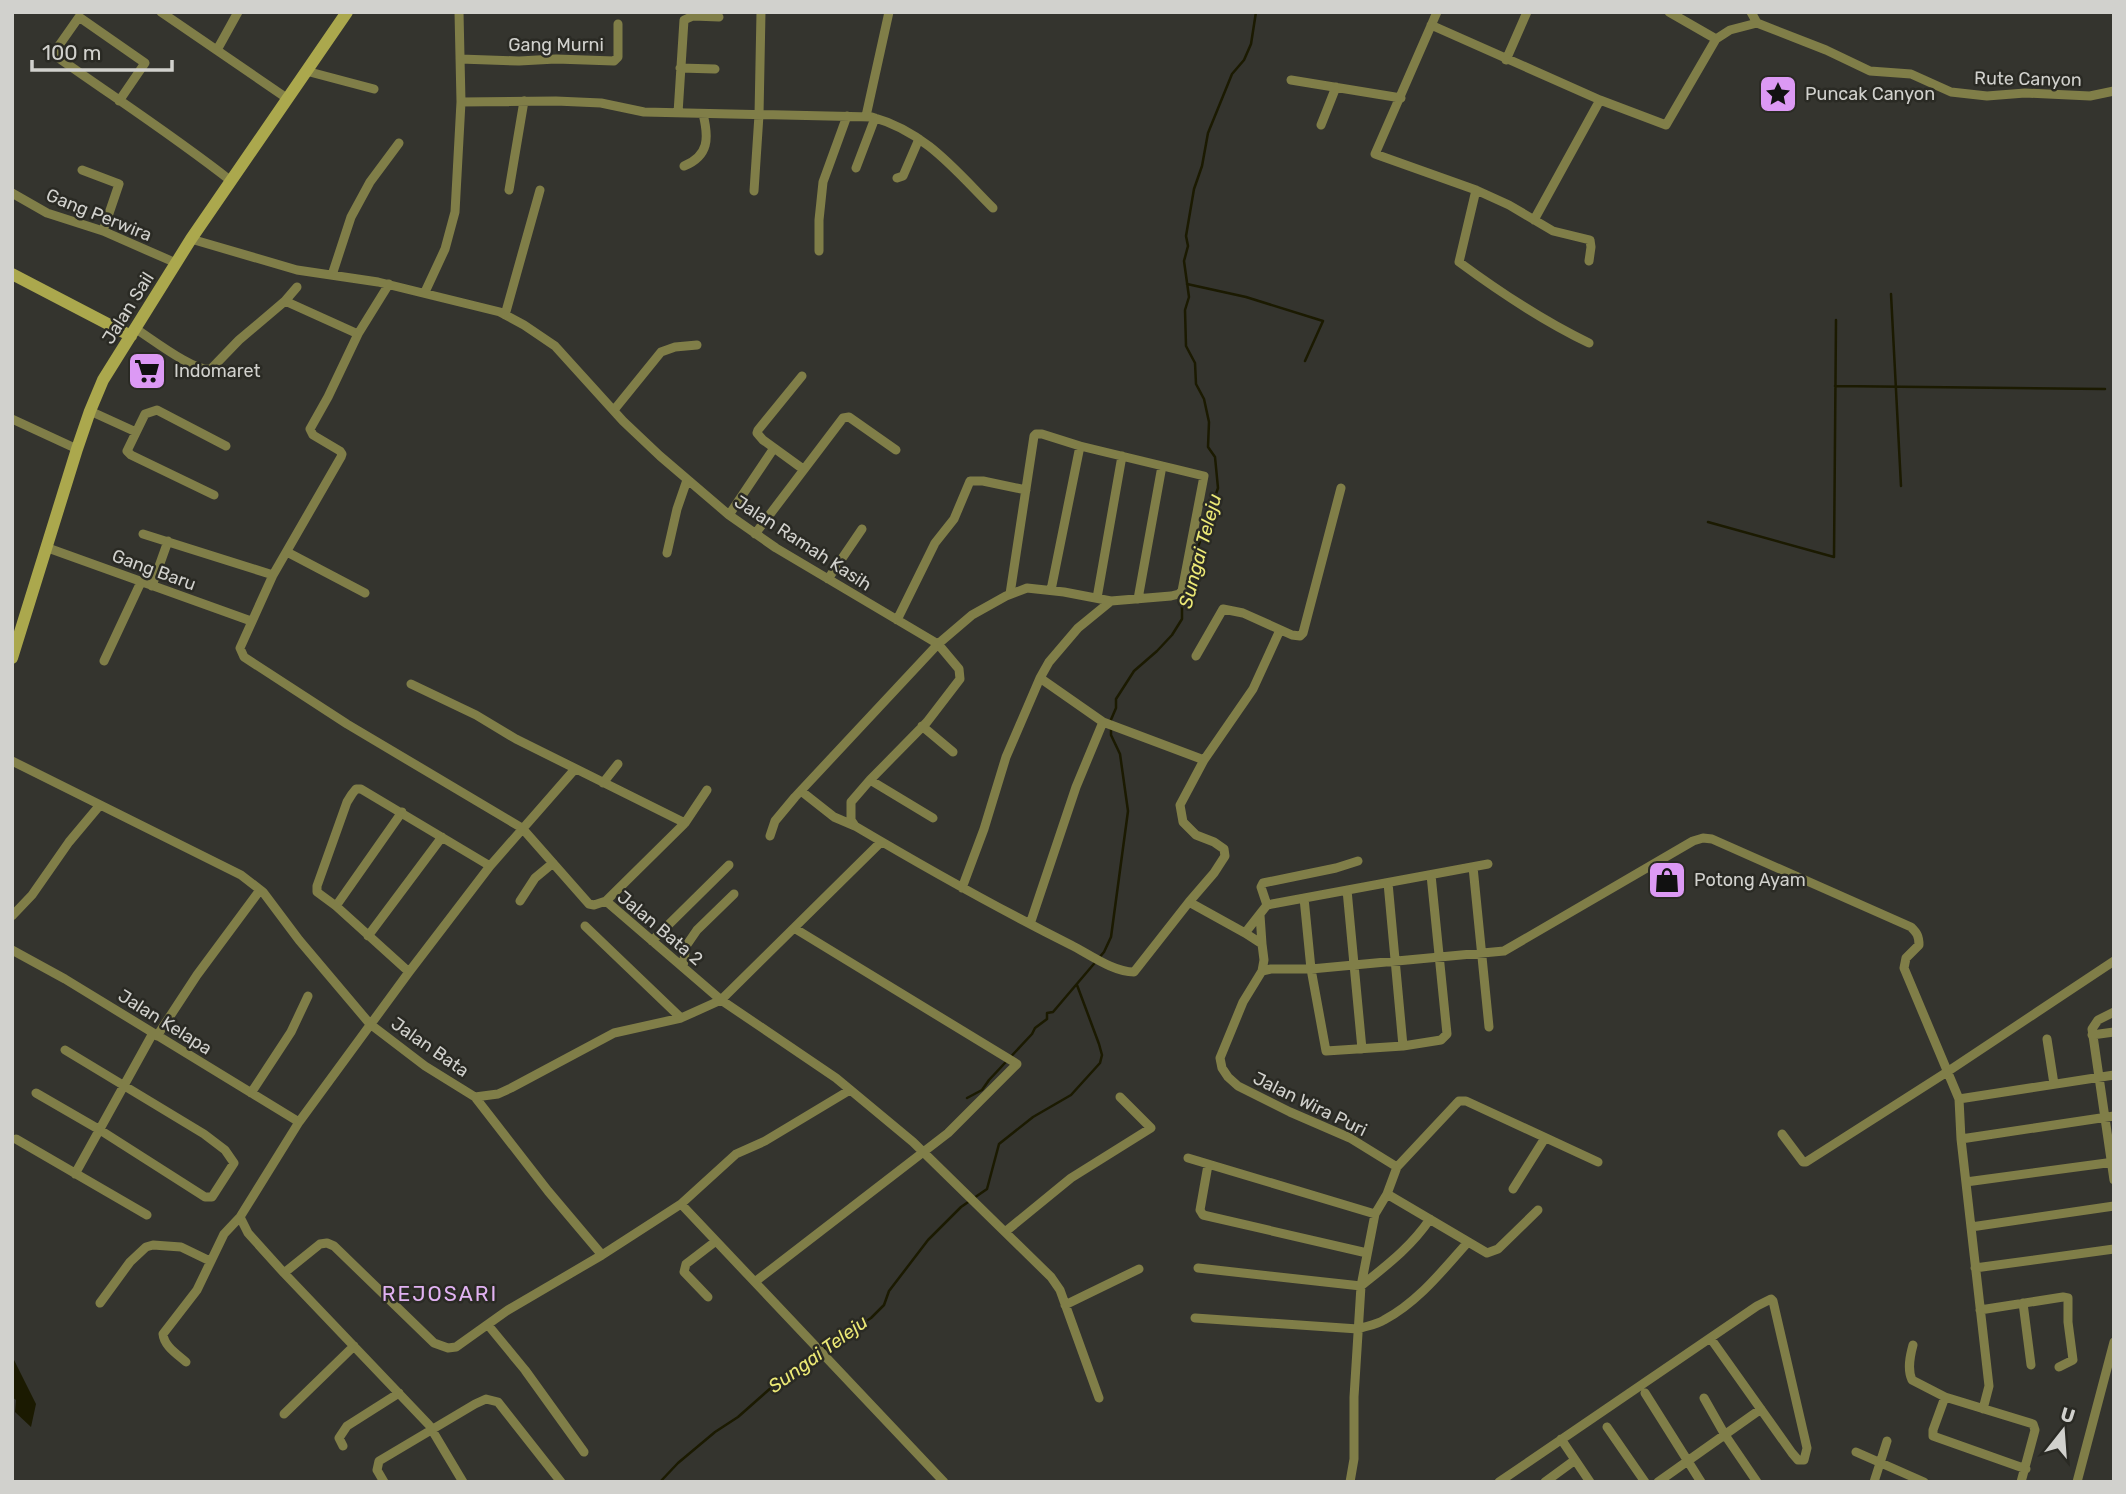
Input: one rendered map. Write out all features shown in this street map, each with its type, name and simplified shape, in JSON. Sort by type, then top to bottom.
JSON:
[{"type":"street","points":[[161,12],[288,99]]},
{"type":"street","points":[[217,50],[238,12]]},
{"type":"street","name":"Jalan Sail","points":[[12,658],[77,449],[103,380],[191,239],[347,12]]},
{"type":"street","points":[[425,292],[445,249],[455,212],[460,102],[460,12]]},
{"type":"street","points":[[754,191],[761,12]]},
{"type":"street","points":[[856,168],[871,117],[889,12]]},
{"type":"street","points":[[1437,12],[1375,155],[1476,190],[1509,205],[1553,231],[1590,240],[1589,261]]},
{"type":"street","points":[[1506,60],[1527,12]]},
{"type":"street","points":[[1670,12],[1716,39]]},
{"type":"street","points":[[1430,25],[1600,100],[1666,125],[1716,39],[1730,30],[1757,23],[1751,12]]},
{"type":"street","points":[[678,113],[684,20],[693,16],[719,17]]},
{"type":"street","points":[[119,101],[145,63],[79,17],[53,54],[231,181]]},
{"type":"street","name":"Rute Canyon","points":[[1757,23],[1826,50],[1870,71],[1910,74],[1951,92],[1987,96],[2025,93],[2090,96],[2114,91]]},
{"type":"street","name":"Gang Murni","points":[[460,59],[614,61],[618,57],[618,24]]},
{"type":"street","points":[[680,68],[715,69]]},
{"type":"street","points":[[306,71],[374,89]]},
{"type":"street","points":[[1291,80],[1401,98]]},
{"type":"street","points":[[1321,125],[1336,87]]},
{"type":"street","points":[[1534,220],[1600,100]]},
{"type":"street","points":[[509,190],[523,101]]},
{"type":"street","points":[[460,102],[601,103],[644,112],[871,117],[890,122],[932,147],[993,208]]},
{"type":"street","points":[[684,166],[699,158],[705,150],[706,125],[703,114]]},
{"type":"street","points":[[819,250],[823,182],[847,116]]},
{"type":"street","points":[[897,178],[903,176],[919,139]]},
{"type":"street","points":[[332,275],[351,217],[370,183],[399,143]]},
{"type":"street","points":[[82,170],[119,184],[103,231]]},
{"type":"street","points":[[1476,190],[1459,262],[1514,302],[1589,343]]},
{"type":"street","points":[[505,314],[540,191]]},
{"type":"street","name":"Gang Perwira","points":[[12,193],[47,213],[103,231],[176,263]]},
{"type":"street","name":"Jalan Ramah Kasih","points":[[191,239],[297,270],[425,292],[505,314],[555,346],[660,456],[729,515],[755,534],[938,644],[959,669],[960,679],[922,726],[851,802],[850,820],[855,826]]},
{"type":"street","points":[[12,274],[206,370],[211,369],[297,287]]},
{"type":"street","points":[[285,301],[358,334],[388,285]]},
{"type":"street","name":"Jalan Bata 2","points":[[358,334],[310,429],[313,435],[340,451],[341,457],[273,575],[240,648],[244,657],[347,724],[522,828],[589,904],[606,901],[721,1000],[836,1078],[923,1152],[1051,1277],[1060,1290],[1099,1398]]},
{"type":"street","points":[[614,410],[660,352],[675,346],[697,345]]},
{"type":"street","points":[[802,376],[758,430],[759,436],[803,469]]},
{"type":"street","points":[[214,495],[127,451],[145,414],[157,410],[226,446]]},
{"type":"street","points":[[90,411],[136,432]]},
{"type":"street","points":[[755,534],[832,430],[845,417],[849,417],[896,450]]},
{"type":"street","points":[[12,419],[77,449]]},
{"type":"street","points":[[770,836],[775,821],[801,791],[938,644],[972,615],[1010,594],[1027,588],[1111,601],[1180,594],[1203,476],[1036,434],[1032,442],[1010,594]]},
{"type":"street","points":[[1051,590],[1080,446]]},
{"type":"street","points":[[729,515],[774,448]]},
{"type":"street","points":[[1097,598],[1122,456]]},
{"type":"street","points":[[1138,599],[1162,466]]},
{"type":"street","points":[[667,553],[687,480]]},
{"type":"street","points":[[897,620],[934,543],[954,519],[970,481],[1026,490]]},
{"type":"street","points":[[1196,656],[1223,609],[1243,613],[1297,636],[1303,633],[1341,488]]},
{"type":"street","points":[[828,579],[862,529]]},
{"type":"street","points":[[143,534],[273,575]]},
{"type":"street","points":[[152,586],[167,541]]},
{"type":"street","name":"Gang Baru","points":[[48,548],[251,621]]},
{"type":"street","points":[[287,552],[365,593]]},
{"type":"street","points":[[104,661],[141,582]]},
{"type":"street","points":[[962,888],[985,830],[1006,757],[1040,678],[1049,662],[1078,628],[1111,601]]},
{"type":"street","points":[[801,791],[834,817],[855,826],[962,888],[1111,965],[1134,972],[1225,856],[1224,849],[1196,835],[1183,822],[1180,804],[1189,784],[1253,689],[1280,630]]},
{"type":"street","points":[[1040,678],[1109,724],[1204,761]]},
{"type":"street","points":[[411,684],[685,823]]},
{"type":"street","points":[[1030,924],[1076,787],[1109,724]]},
{"type":"street","points":[[922,726],[953,752]]},
{"type":"street","name":"Jalan Bata","points":[[12,761],[242,875],[260,890],[370,1024],[425,1066],[475,1097],[498,1094],[614,1033],[681,1018],[721,1000],[881,842]]},
{"type":"street","points":[[603,783],[618,764]]},
{"type":"street","points":[[186,1362],[169,1348],[162,1336],[197,1290],[224,1234],[240,1217],[299,1122],[409,972],[490,866],[575,769]]},
{"type":"street","points":[[870,780],[933,818]]},
{"type":"street","points":[[409,972],[317,892],[342,814],[352,794],[356,789],[361,789],[490,866]]},
{"type":"street","points":[[606,901],[685,823],[707,790]]},
{"type":"street","points":[[12,915],[32,895],[69,842],[100,806]]},
{"type":"street","points":[[336,906],[402,812]]},
{"type":"street","points":[[368,936],[442,837]]},
{"type":"street","points":[[1260,915],[1264,960],[1262,971],[1504,951],[1693,841],[1703,838],[1712,839],[1917,932],[1919,944],[1906,958],[1904,968],[1959,1099],[1961,1139],[1989,1386],[1983,1409]]},
{"type":"street","points":[[1267,905],[1261,887],[1264,883],[1336,869],[1358,861]]},
{"type":"street","points":[[520,901],[535,878],[553,863]]},
{"type":"street","points":[[1245,933],[1267,905],[1488,864]]},
{"type":"street","points":[[652,941],[729,865]]},
{"type":"street","points":[[1473,867],[1489,1027]]},
{"type":"street","points":[[1304,898],[1311,969],[1326,1050],[1330,1052],[1403,1046],[1441,1040],[1447,1034],[1431,875]]},
{"type":"street","points":[[1388,883],[1403,1046]]},
{"type":"street","points":[[75,1174],[155,1035],[260,890]]},
{"type":"street","points":[[1347,890],[1362,1049]]},
{"type":"street","points":[[683,967],[686,946],[696,930],[734,894]]},
{"type":"street","points":[[1189,902],[1262,944]]},
{"type":"street","points":[[585,926],[681,1018]]},
{"type":"street","points":[[756,1281],[948,1133],[1017,1066],[1016,1061],[794,928]]},
{"type":"street","name":"Jalan Kelapa","points":[[12,950],[65,979],[299,1122]]},
{"type":"street","points":[[1782,1134],[1802,1162],[1806,1162],[2114,961]]},
{"type":"street","name":"Jalan Wira Puri","points":[[1262,971],[1243,1002],[1220,1058],[1228,1077],[1238,1086],[1290,1112],[1350,1138],[1397,1167]]},
{"type":"street","points":[[251,1093],[291,1032],[307,996]]},
{"type":"street","points":[[2114,1012],[2093,1025],[2092,1035],[2109,1117],[2114,1180]]},
{"type":"street","points":[[2092,1035],[2114,1032]]},
{"type":"street","points":[[2047,1039],[2054,1084]]},
{"type":"street","points":[[36,1093],[205,1197],[212,1197],[230,1171],[234,1163],[231,1156],[215,1142],[65,1051]]},
{"type":"street","points":[[1959,1099],[2114,1074]]},
{"type":"street","points":[[284,1273],[320,1244],[327,1243],[334,1246],[434,1343],[448,1348],[456,1346],[508,1310],[602,1255],[681,1204],[736,1154],[765,1141],[850,1090]]},
{"type":"street","points":[[475,1097],[602,1255]]},
{"type":"street","points":[[1005,1232],[1071,1178],[1151,1128],[1120,1097]]},
{"type":"street","points":[[1350,1482],[1354,1459],[1354,1397],[1361,1286],[1375,1214],[1387,1194],[1397,1167],[1460,1101],[1466,1101],[1598,1162]]},
{"type":"street","points":[[1961,1139],[2109,1117]]},
{"type":"street","points":[[1513,1189],[1545,1138]]},
{"type":"street","points":[[16,1139],[147,1215]]},
{"type":"street","points":[[1188,1158],[1375,1214]]},
{"type":"street","points":[[1966,1182],[2113,1162]]},
{"type":"street","points":[[1208,1165],[1200,1210],[1203,1215],[1367,1253]]},
{"type":"street","points":[[1387,1194],[1487,1253],[1498,1249],[1538,1210]]},
{"type":"street","points":[[681,1204],[944,1482]]},
{"type":"street","points":[[1971,1227],[2114,1206]]},
{"type":"street","points":[[240,1217],[248,1233],[284,1273],[432,1429],[463,1482]]},
{"type":"street","points":[[1198,1268],[1361,1286],[1401,1254],[1430,1219]]},
{"type":"street","points":[[708,1297],[684,1272],[686,1264],[716,1241]]},
{"type":"street","points":[[1195,1318],[1358,1329],[1382,1321],[1405,1306],[1430,1284],[1468,1241]]},
{"type":"street","points":[[100,1303],[130,1262],[146,1247],[181,1247],[210,1261]]},
{"type":"street","points":[[1975,1268],[2114,1249]]},
{"type":"street","points":[[1065,1305],[1139,1269]]},
{"type":"street","points":[[1980,1310],[2068,1298],[2073,1360],[2059,1367]]},
{"type":"street","points":[[1499,1482],[1767,1300],[1773,1301],[1807,1448],[1804,1460],[1798,1461],[1711,1339]]},
{"type":"street","points":[[2023,1303],[2031,1365]]},
{"type":"street","points":[[488,1325],[525,1370],[584,1452]]},
{"type":"street","points":[[2077,1482],[2114,1342]]},
{"type":"street","points":[[1913,1345],[1910,1358],[1912,1380],[1945,1397],[2033,1424],[2035,1427],[2021,1482]]},
{"type":"street","points":[[284,1414],[355,1346]]},
{"type":"street","points":[[343,1446],[339,1438],[347,1426],[399,1393]]},
{"type":"street","points":[[1645,1393],[1701,1482]]},
{"type":"street","points":[[1945,1397],[1933,1436],[2026,1469]]},
{"type":"street","points":[[1704,1398],[1757,1482]]},
{"type":"street","points":[[384,1482],[377,1470],[379,1461],[482,1400],[491,1399],[498,1402],[561,1482]]},
{"type":"street","points":[[1658,1482],[1761,1409]]},
{"type":"street","points":[[1607,1427],[1645,1482]]},
{"type":"street","points":[[1561,1439],[1590,1482]]},
{"type":"street","points":[[1874,1482],[1887,1441]]},
{"type":"street","points":[[1856,1452],[1923,1481]]},
{"type":"street","points":[[1545,1482],[1575,1460]]},
{"type":"shaded area","points":[[12,1356],[36,1404],[31,1427],[15,1412],[16,1400],[12,1397]]},
{"type":"waterway","name":"Sungai Teleju","points":[[1110,722],[1116,708],[1116,699],[1134,671],[1172,635],[1182,619],[1182,606],[1193,562],[1218,488],[1215,457],[1208,447],[1209,422],[1204,399],[1196,384],[1195,363],[1186,346],[1185,310],[1189,297],[1184,261],[1194,189],[1202,166],[1208,133],[1232,74],[1244,60],[1251,44],[1256,12]]},
{"type":"waterway","points":[[1187,284],[1246,297],[1323,321],[1305,361]]},
{"type":"waterway","points":[[1891,294],[1901,486]]},
{"type":"waterway","points":[[1708,522],[1834,557],[1836,320]]},
{"type":"waterway","points":[[1835,386],[2105,389]]},
{"type":"waterway","name":"Sungai Teleju","points":[[967,1098],[982,1090],[1035,1028],[1047,1019],[1047,1013],[1053,1012],[1104,952],[1111,937],[1128,811],[1120,754],[1111,735],[1111,728]]},
{"type":"waterway","name":"Sungai Teleju","points":[[822,1350],[871,1318],[884,1305],[889,1291],[928,1240],[961,1207],[987,1189],[999,1144],[1033,1117],[1071,1095],[1100,1063],[1102,1055],[1099,1044],[1077,985]]},
{"type":"waterway","name":"Sungai Teleju","points":[[660,1482],[715,1432],[738,1417],[790,1371],[817,1353]]},
{"type":"place","name":"Puncak Canyon","points":[[1778,94]]},
{"type":"place","name":"Indomaret","points":[[147,371]]},
{"type":"place","name":"Potong Ayam","points":[[1667,880]]},
{"type":"district","name":"REJOSARI","points":[[440,1293]]}]
